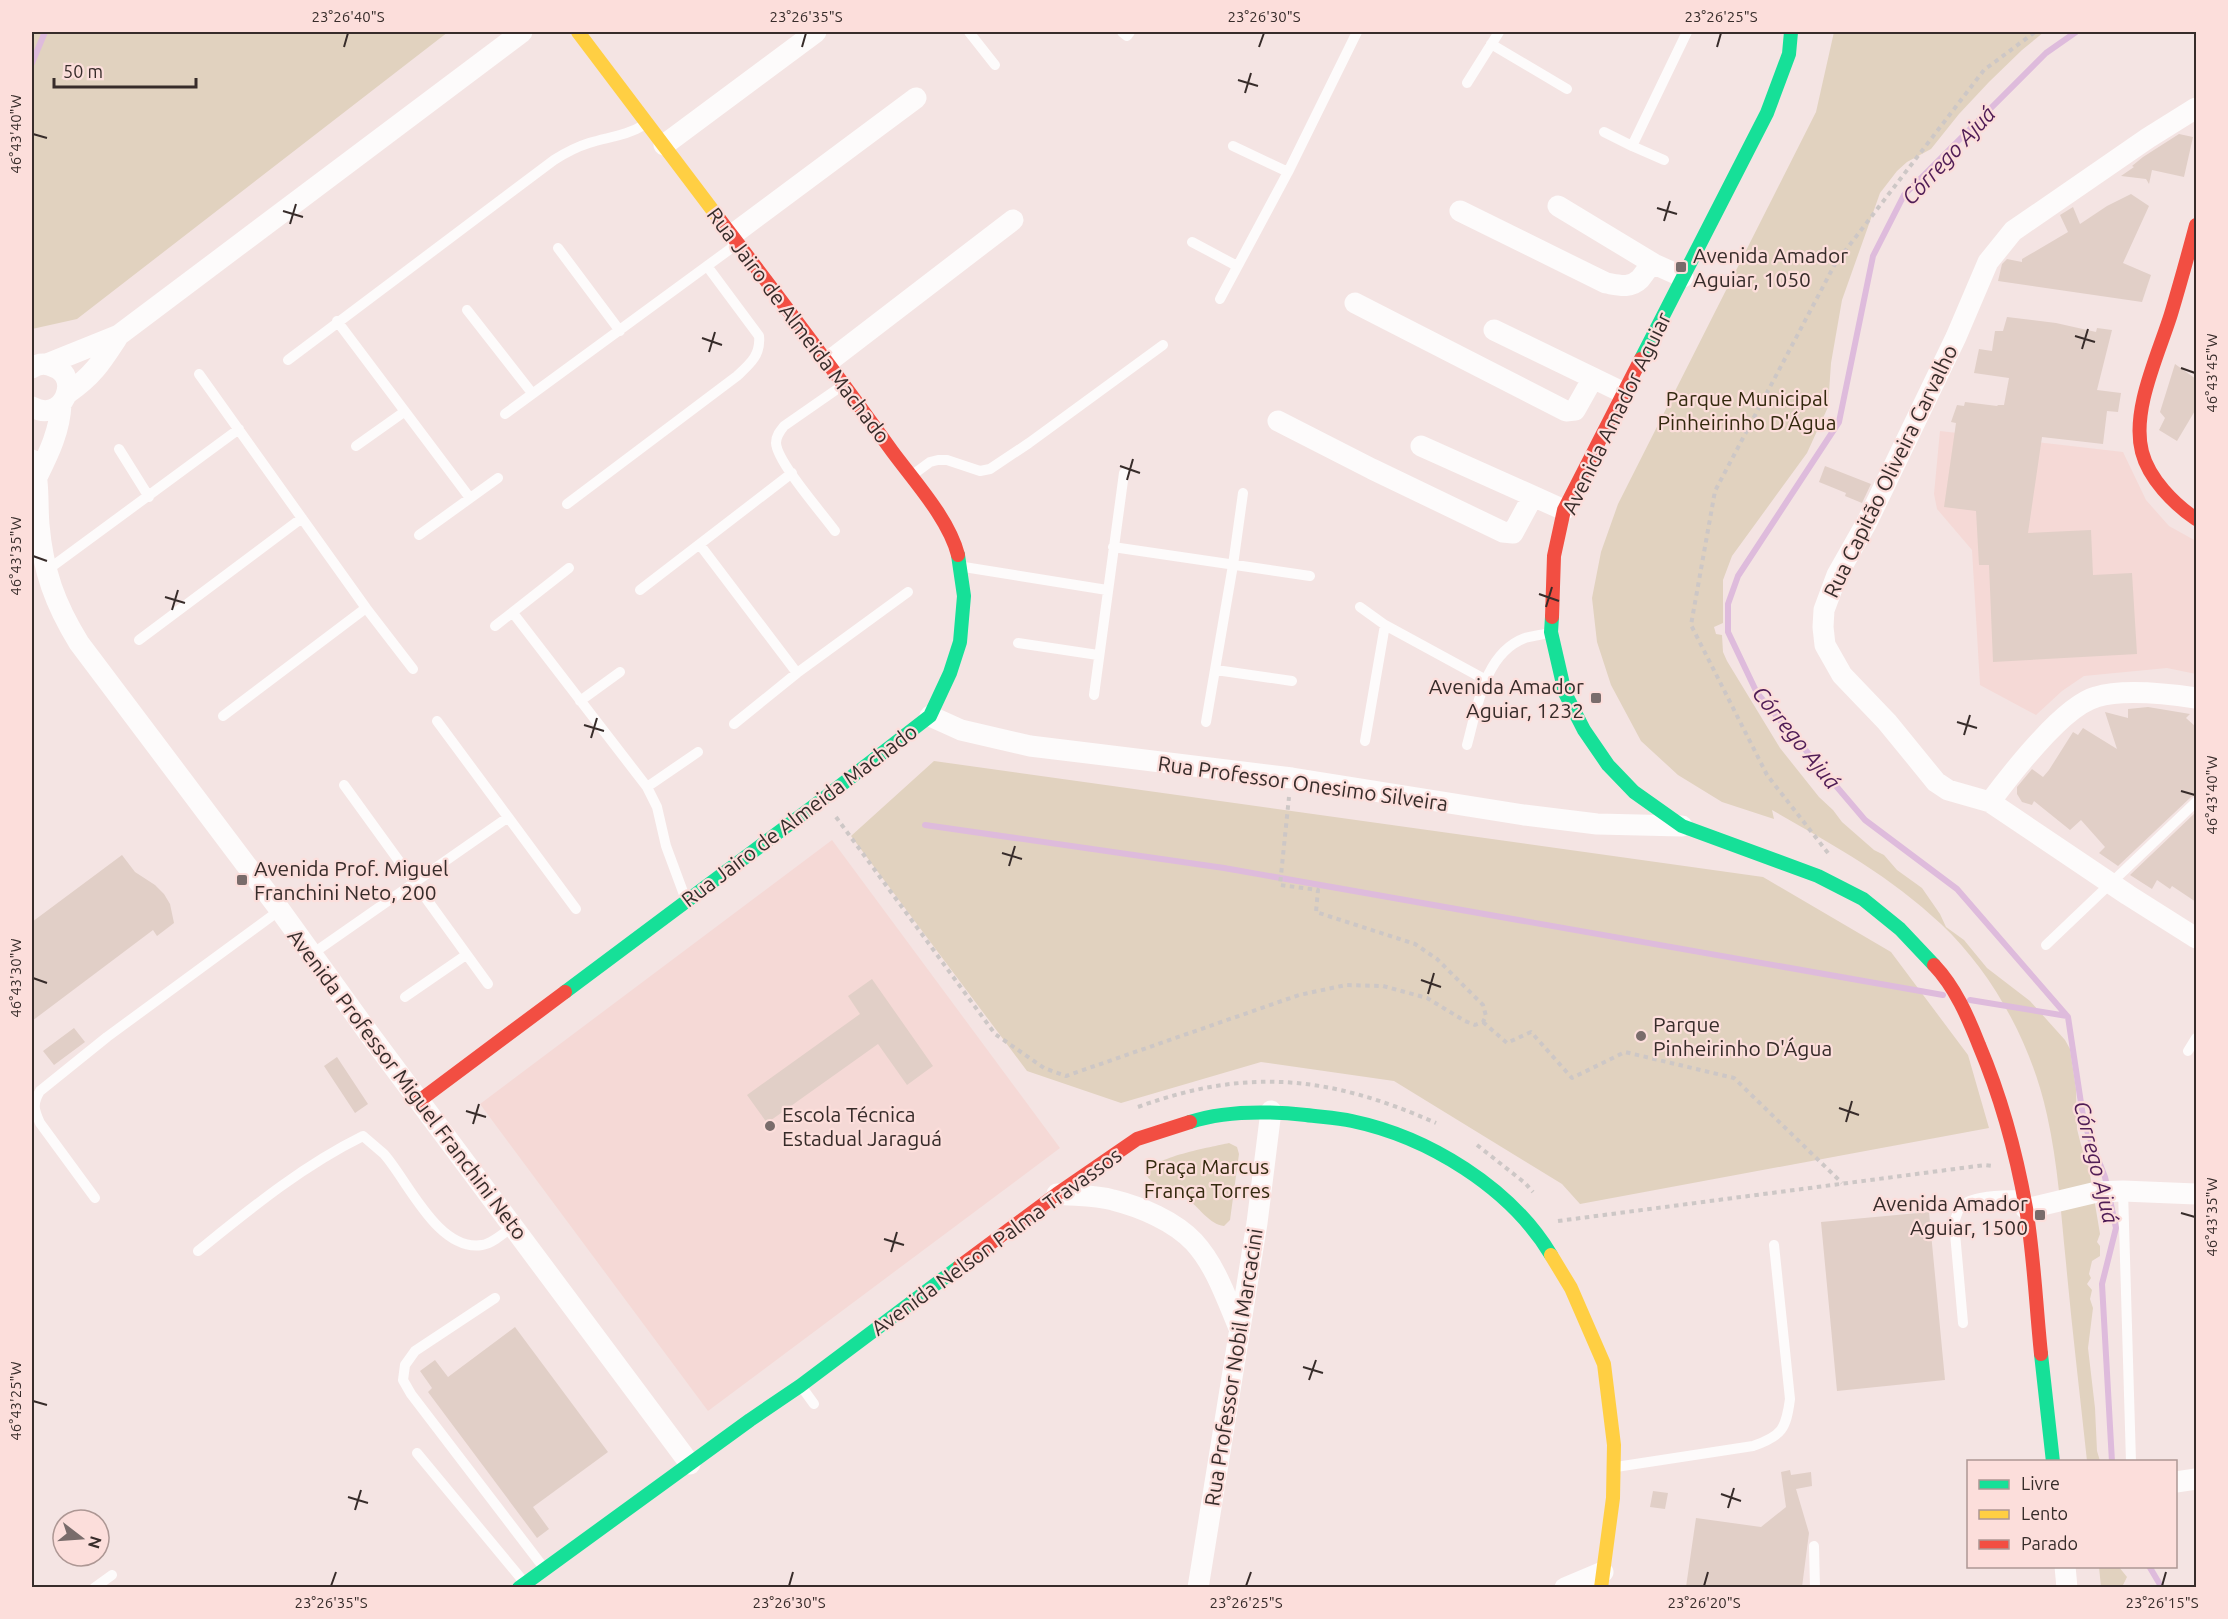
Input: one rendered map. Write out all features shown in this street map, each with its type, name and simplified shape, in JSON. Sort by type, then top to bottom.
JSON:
[{"type":"street","points":[[39,366],[119,335],[522,32]]},
{"type":"street","name":"Rua Jairo de Almeida Machado","points":[[419,1101],[823,799],[930,716],[950,673],[960,642],[964,596],[961,566],[956,547],[939,516],[828,362],[578,32]]},
{"type":"street","points":[[664,145],[816,32]]},
{"type":"street","name":"Avenida Amador Aguiar","points":[[1791,32],[1789,54],[1767,113],[1564,510],[1554,556],[1551,632],[1565,693],[1584,730],[1608,765],[1634,792],[1682,826],[1818,876],[1863,899],[1900,929],[1941,972],[1967,1015],[2006,1115],[2024,1202],[2053,1460]]},
{"type":"street","points":[[735,239],[916,98]]},
{"type":"street","name":"Rua Capitão Oliveira Carvalho","points":[[2196,108],[2148,138],[2013,231],[1988,262],[1956,337],[1870,514],[1828,594],[1822,627],[1825,645],[1842,675],[1887,722],[1936,782],[1948,790],[1990,802],[2196,938]]},
{"type":"street","points":[[1558,206],[1654,264],[1683,277]]},
{"type":"street","points":[[1460,211],[1606,283],[1628,286],[1639,280],[1647,268],[1654,264]]},
{"type":"street","points":[[828,362],[1013,220]]},
{"type":"street","points":[[2192,511],[2159,483],[2142,453],[2139,427],[2196,225]]},
{"type":"street","points":[[1355,303],[1566,411],[1575,410],[1593,378]]},
{"type":"street","points":[[1494,330],[1624,393]]},
{"type":"street","points":[[32,407],[38,411],[51,411],[98,368],[119,335]]},
{"type":"street","points":[[35,468],[51,448],[67,380],[59,368],[39,366]]},
{"type":"street","points":[[1278,421],[1503,532],[1513,533],[1533,496]]},
{"type":"street","points":[[1421,446],[1564,510]]},
{"type":"street","name":"Avenida Professor Miguel Franchini Neto","points":[[35,468],[39,526],[46,571],[60,613],[79,643],[280,910],[419,1101],[690,1464]]},
{"type":"street","points":[[1990,802],[2015,769],[2067,714],[2081,703],[2097,696],[2124,694],[2196,698]]},
{"type":"street","name":"Rua Professor Onesimo Silveira","points":[[930,716],[961,730],[1030,746],[1292,778],[1597,824],[1682,826]]},
{"type":"street","name":"Avenida Nelson Palma Travassos","points":[[522,1585],[800,1386],[1057,1194],[1137,1139],[1208,1116],[1271,1111],[1352,1121],[1429,1148],[1456,1162],[1500,1196],[1540,1237],[1571,1288],[1604,1365],[1614,1445],[1614,1468],[1613,1498],[1602,1580]]},
{"type":"street","name":"Rua Professor Nobil Marcacini","points":[[1198,1587],[1259,1210],[1271,1111]]},
{"type":"street","points":[[2024,1202],[2097,1192],[2196,1194]]},
{"type":"street","points":[[1057,1194],[1111,1199],[1141,1209],[1167,1222],[1193,1242],[1205,1258],[1220,1284],[1239,1329]]},
{"type":"street","points":[[2177,1482],[2196,1479]]},
{"type":"street","points":[[2065,1568],[2067,1587]]},
{"type":"street","points":[[1565,1587],[1602,1580]]},
{"type":"lane","points":[[969,32],[994,65]]},
{"type":"lane","points":[[1122,32],[1127,36],[1130,32]]},
{"type":"lane","points":[[1220,299],[1357,32]]},
{"type":"lane","points":[[1467,83],[1499,32]]},
{"type":"lane","points":[[1632,146],[1687,32]]},
{"type":"lane","points":[[1491,44],[1567,89]]},
{"type":"lane","points":[[288,360],[554,160],[580,146],[620,136],[647,123]]},
{"type":"lane","points":[[1604,132],[1664,160]]},
{"type":"lane","points":[[1233,146],[1287,172]]},
{"type":"lane","points":[[505,414],[707,266],[735,239]]},
{"type":"lane","points":[[1192,242],[1237,266]]},
{"type":"lane","points":[[558,248],[620,331]]},
{"type":"lane","points":[[567,504],[737,376],[757,355],[760,345],[759,336],[707,266]]},
{"type":"lane","points":[[467,310],[532,393]]},
{"type":"lane","points":[[337,321],[470,498]]},
{"type":"lane","points":[[910,476],[930,462],[938,460],[946,460],[980,471],[990,469],[1162,345]]},
{"type":"lane","points":[[199,374],[366,608],[413,669]]},
{"type":"lane","points":[[835,531],[792,473],[780,455],[776,444],[777,435],[784,426],[844,385]]},
{"type":"lane","points":[[356,446],[404,412]]},
{"type":"lane","points":[[46,571],[239,429]]},
{"type":"lane","points":[[119,449],[149,496]]},
{"type":"lane","points":[[1094,695],[1124,472]]},
{"type":"lane","points":[[640,590],[792,473]]},
{"type":"lane","points":[[419,535],[498,478]]},
{"type":"lane","points":[[1206,722],[1243,493]]},
{"type":"lane","points":[[139,640],[302,518]]},
{"type":"lane","points":[[700,545],[797,673]]},
{"type":"lane","points":[[1113,547],[1310,576]]},
{"type":"lane","points":[[961,566],[1107,590]]},
{"type":"lane","points":[[495,626],[569,568]]},
{"type":"lane","points":[[734,724],[797,673],[908,592]]},
{"type":"lane","points":[[1360,607],[1385,625],[1486,680]]},
{"type":"lane","points":[[222,716],[366,608]]},
{"type":"lane","points":[[513,613],[647,787],[657,807],[666,846],[686,900]]},
{"type":"lane","points":[[1365,741],[1385,625]]},
{"type":"lane","points":[[1467,745],[1486,680],[1501,656],[1512,645],[1525,638],[1551,632]]},
{"type":"lane","points":[[1018,643],[1098,655]]},
{"type":"lane","points":[[1216,670],[1292,681]]},
{"type":"lane","points":[[580,701],[620,672]]},
{"type":"lane","points":[[437,721],[576,909]]},
{"type":"lane","points":[[647,787],[698,752]]},
{"type":"lane","points":[[344,785],[488,984]]},
{"type":"lane","points":[[2046,945],[2111,882],[2156,843],[2196,802]]},
{"type":"lane","points":[[312,954],[507,818]]},
{"type":"lane","points":[[95,1198],[40,1123],[34,1110],[34,1100],[40,1091],[107,1037],[280,910]]},
{"type":"lane","points":[[405,997],[466,955]]},
{"type":"lane","points":[[2188,1051],[2196,1038]]},
{"type":"lane","points":[[198,1251],[307,1167],[363,1136],[384,1155],[431,1219],[450,1236],[465,1244],[482,1245],[513,1226]]},
{"type":"lane","points":[[2123,1191],[2130,1460]]},
{"type":"lane","points":[[1963,1323],[1954,1222],[1959,1208],[1977,1198],[2024,1202]]},
{"type":"lane","points":[[1614,1468],[1753,1446],[1774,1439],[1787,1420],[1790,1399],[1774,1245]]},
{"type":"lane","points":[[495,1298],[415,1351],[405,1365],[403,1380],[411,1394],[545,1569]]},
{"type":"lane","points":[[800,1386],[814,1404]]},
{"type":"lane","points":[[417,1453],[522,1585]]},
{"type":"lane","points":[[1814,1546],[1815,1587]]},
{"type":"lane","points":[[94,1587],[112,1575]]},
{"type":"path","points":[[1829,855],[1767,775],[1691,625],[1715,491],[1835,264],[1984,70],[2035,32]]},
{"type":"path","points":[[823,799],[995,1034],[1044,1068],[1066,1076],[1289,998],[1346,985],[1383,986],[1427,998],[1474,1025],[1483,1022],[1486,1016],[1483,1005],[1430,954],[1415,944],[1316,912],[1318,890],[1280,885],[1292,778]]},
{"type":"path","points":[[1483,1022],[1507,1043],[1531,1032],[1572,1078],[1626,1052],[1734,1078],[1842,1184]]},
{"type":"path","points":[[1540,1237],[1561,1220],[1985,1166],[2018,1169]]},
{"type":"shaded area","points":[[1940,431],[2123,452],[2146,500],[2169,526],[2196,541],[2196,674],[2167,668],[2084,676],[2062,691],[2036,715],[1980,685],[1972,550],[1937,509],[1934,494]]},
{"type":"shaded area","name":"Escola Técnica Estadual Jaraguá","points":[[832,840],[1060,1148],[708,1411],[480,1104]]},
{"type":"green space","points":[[32,32],[448,32],[77,319],[32,329]]},
{"type":"green space","name":"Parque Municipal Pinheirinho D'Água","points":[[1834,32],[2044,32],[1989,82],[1931,149],[1907,162],[1880,193],[1842,300],[1831,363],[1828,407],[1807,453],[1732,556],[1723,580],[1723,623],[1714,627],[1716,634],[1722,635],[1723,652],[1727,661],[1780,748],[1819,797],[1842,822],[1874,850],[1884,855],[1897,870],[1922,888],[1946,927],[1964,940],[1987,968],[2030,1001],[2065,1040],[2070,1049],[2076,1089],[2077,1129],[2088,1162],[2100,1234],[2097,1242],[2100,1246],[2100,1256],[2092,1261],[2089,1274],[2091,1278],[2087,1284],[2092,1290],[2090,1299],[2093,1308],[2088,1348],[2100,1460],[2087,1460],[2059,1189],[2047,1115],[2031,1063],[2008,1012],[1960,943],[1901,890],[1839,849],[1772,810],[1774,819],[1722,802],[1678,775],[1641,741],[1611,685],[1597,642],[1592,598],[1601,552],[1618,504],[1816,112]]},
{"type":"green space","name":"Parque Pinheirinho D'Água","points":[[934,761],[1763,877],[1891,952],[1968,1055],[1989,1128],[1580,1204],[1562,1184],[1394,1081],[1261,1062],[1121,1103],[1027,1071],[851,836]]},
{"type":"green space","name":"Praça Marcus França Torres","points":[[1229,1143],[1237,1147],[1239,1154],[1230,1220],[1224,1226],[1209,1219],[1191,1201],[1153,1182],[1146,1174],[1150,1168],[1170,1158]]},
{"type":"green space","points":[[2099,1568],[2120,1568],[2127,1577],[2122,1587],[2101,1587]]},
{"type":"building","points":[[2179,134],[2193,137],[2184,177],[2152,170],[2149,184],[2146,179],[2121,176],[2143,157]]},
{"type":"building","points":[[2131,194],[2149,206],[2123,263],[2151,275],[2142,302],[1998,281],[2002,264],[2007,259],[2022,262],[2022,259],[2068,232],[2060,215],[2073,207],[2080,224],[2107,206]]},
{"type":"building","points":[[2007,317],[2056,323],[2096,332],[2097,328],[2112,330],[2097,390],[2121,393],[2118,412],[2107,411],[2103,444],[2042,437],[2028,533],[2091,530],[2093,575],[2132,573],[2137,654],[1993,662],[1989,565],[1979,565],[1976,511],[1944,507],[1956,423],[1951,422],[1957,405],[1964,406],[1965,402],[2004,405],[2009,378],[1974,373],[1979,349],[1992,351],[1995,331],[2003,331]]},
{"type":"building","points":[[2175,364],[2196,379],[2196,409],[2177,441],[2159,430],[2165,418],[2160,412]]},
{"type":"building","points":[[1825,466],[1871,484],[1862,503],[1845,496],[1846,493],[1819,482]]},
{"type":"building","points":[[2148,707],[2190,714],[2186,718],[2196,727],[2196,795],[2191,797],[2118,866],[2099,853],[2105,847],[2081,820],[2070,830],[2034,801],[2032,805],[2022,802],[2017,794],[2017,787],[2032,769],[2043,777],[2073,732],[2078,735],[2083,728],[2117,749],[2105,712],[2128,718],[2128,709]]},
{"type":"building","points":[[2196,812],[2196,902],[2172,886],[2170,889],[2157,880],[2152,889],[2130,875]]},
{"type":"building","points":[[122,855],[135,872],[164,894],[170,904],[174,923],[157,936],[153,930],[32,1021],[32,922]]},
{"type":"building","points":[[872,979],[933,1066],[907,1085],[878,1044],[767,1123],[747,1095],[860,1014],[848,996]]},
{"type":"building","points":[[74,1028],[85,1042],[54,1065],[43,1051]]},
{"type":"building","points":[[337,1057],[368,1104],[355,1113],[324,1066]]},
{"type":"building","points":[[1929,1212],[1945,1380],[1837,1391],[1821,1222]]},
{"type":"building","points":[[515,1327],[608,1452],[533,1507],[549,1529],[537,1538],[428,1392],[432,1388],[420,1371],[435,1360],[448,1377]]},
{"type":"building","points":[[1790,1470],[1791,1475],[1811,1472],[1812,1486],[1796,1489],[1809,1533],[1802,1587],[1686,1587],[1696,1518],[1761,1527],[1786,1507],[1781,1472]]},
{"type":"building","points":[[1653,1491],[1668,1493],[1665,1509],[1650,1507]]},
{"type":"waterway","points":[[32,63],[45,32]]},
{"type":"waterway","name":"Córrego Ajuá","points":[[2076,32],[2046,53],[1904,195],[1873,256],[1839,422],[1738,576],[1728,604],[1728,632],[1757,693],[1865,820],[1957,889],[2068,1017],[2084,1123],[2105,1177],[2116,1228],[2102,1284],[2112,1460]]},
{"type":"waterway","points":[[925,825],[1224,868],[1943,995]]},
{"type":"waterway","points":[[1970,1000],[2067,1016]]},
{"type":"waterway","name":"Córrego Ajuá","points":[[2150,1568],[2162,1588]]},
{"type":"traffic: fast","points":[[1641,359],[1767,113],[1789,54],[1791,32]]},
{"type":"traffic: fast","points":[[565,992],[930,716],[950,673],[960,642],[964,596],[958,555]]},
{"type":"traffic: fast","points":[[1552,617],[1551,632],[1565,693],[1584,730],[1608,765],[1634,792],[1682,826],[1818,876],[1863,899],[1900,929],[1934,965]]},
{"type":"traffic: fast","points":[[1190,1122],[1233,1113],[1292,1114],[1352,1121],[1409,1139],[1438,1152],[1490,1187],[1534,1230],[1551,1255]]},
{"type":"traffic: fast","points":[[519,1588],[800,1386],[960,1266]]},
{"type":"traffic: fast","points":[[2041,1354],[2053,1460]]},
{"type":"traffic: slow","points":[[578,32],[720,220]]},
{"type":"traffic: slow","points":[[1551,1255],[1571,1288],[1604,1364],[1614,1445],[1613,1498],[1601,1588]]},
{"type":"traffic: jam","points":[[720,220],[930,501],[947,528],[958,555]]},
{"type":"traffic: jam","points":[[2196,225],[2171,314],[2148,382],[2140,418],[2142,452],[2150,472],[2171,498],[2196,519]]},
{"type":"traffic: jam","points":[[1552,617],[1554,556],[1564,510],[1641,359]]},
{"type":"traffic: jam","points":[[1934,965],[1955,993],[1965,1013],[1987,1065],[2013,1146],[2029,1226],[2041,1354]]},
{"type":"traffic: jam","points":[[419,1101],[565,992]]},
{"type":"traffic: jam","points":[[960,1266],[1057,1194],[1137,1139],[1190,1122]]},
{"type":"place","name":"Avenida Amador Aguiar, 1050","points":[[1681,267]]},
{"type":"place","name":"Avenida Amador Aguiar, 1232","points":[[1596,698]]},
{"type":"place","name":"Avenida Prof. Miguel Franchini Neto, 200","points":[[242,880]]},
{"type":"place","name":"Parque Pinheirinho D'Água","points":[[1641,1036]]},
{"type":"place","name":"Escola Técnica Estadual Jaraguá","points":[[770,1126]]},
{"type":"place","name":"Avenida Amador Aguiar, 1500","points":[[2040,1215]]}]
